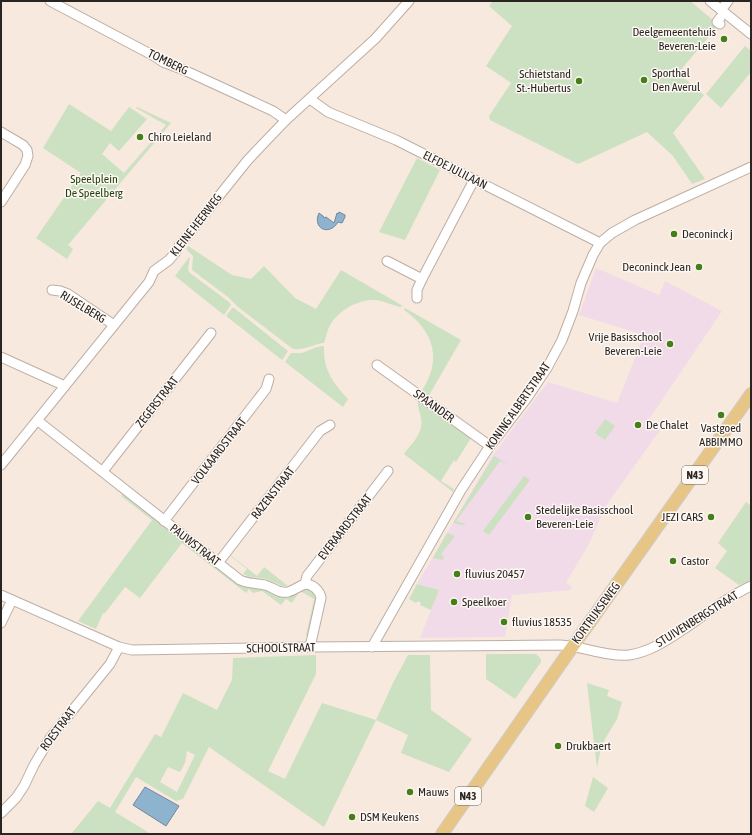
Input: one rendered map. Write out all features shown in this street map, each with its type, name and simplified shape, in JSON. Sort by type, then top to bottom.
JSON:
[{"type":"main road","name":"KORTRIJKSEWEG","points":[[442,834],[572,646],[751,394]]},
{"type":"street","name":"TOMBERG","points":[[50,1],[163,62],[184,70],[273,111],[286,120]]},
{"type":"street","name":"KLEINE HEERWEG","points":[[1,465],[149,282],[154,271],[169,260],[175,253],[247,161],[286,120],[374,39],[409,1]]},
{"type":"street","points":[[710,1],[720,17],[751,34]]},
{"type":"street","points":[[720,17],[728,1]]},
{"type":"street","name":"ELFDE JULILAAN","points":[[310,99],[328,112],[396,140],[600,243]]},
{"type":"street","points":[[1,132],[23,145],[27,150],[28,156],[25,165],[1,202]]},
{"type":"street","name":"KONING ALBERTSTRAAT","points":[[372,646],[461,490],[490,446],[527,398],[547,368],[562,340],[573,311],[581,283],[600,243],[635,220],[751,168]]},
{"type":"street","points":[[417,298],[417,290],[422,279],[474,180]]},
{"type":"street","points":[[387,261],[422,279]]},
{"type":"street","name":"RIJSELBERG","points":[[52,290],[68,294],[114,325]]},
{"type":"street","name":"ZEGERSTRAAT","points":[[103,471],[211,333]]},
{"type":"street","points":[[1,357],[65,386]]},
{"type":"street","name":"SPAANDER","points":[[377,365],[490,446]]},
{"type":"street","name":"VOLKAARDSTRAAT","points":[[164,521],[266,389],[269,379]]},
{"type":"street","name":"PAUWSTRAAT","points":[[38,421],[236,577],[245,582],[265,585],[280,592],[292,591],[305,584]]},
{"type":"street","name":"RAZENSTRAAT","points":[[218,563],[320,431],[330,425]]},
{"type":"street","name":"EVERAARDSTRAAT","points":[[305,584],[307,576],[388,471]]},
{"type":"street","points":[[305,584],[312,586],[318,591],[321,598],[310,647]]},
{"type":"street","name":"STUIVENBERGSTRAAT","points":[[572,646],[627,655],[646,651],[662,643],[728,599],[751,586]]},
{"type":"street","name":"SCHOOLSTRAAT","points":[[1,595],[119,647],[132,650],[146,651],[372,646],[572,646]]},
{"type":"street","points":[[1,624],[12,600]]},
{"type":"street","name":"ROESTRAAT","points":[[1,813],[20,792],[50,738],[110,664],[119,647]]},
{"type":"shaded area","name":"Stedelijke Basisschool Beveren-Leie","points":[[596,268],[659,295],[665,281],[722,311],[648,421],[661,429],[605,507],[590,542],[566,583],[571,586],[571,590],[512,595],[505,637],[420,638],[439,590],[417,584],[493,455],[548,382],[617,403],[644,335],[579,315]]},
{"type":"green space","points":[[493,1],[690,1],[719,25],[678,73],[704,95],[673,133],[705,179],[692,184],[673,156],[647,132],[578,164],[490,120],[489,116],[511,83],[486,66],[512,26],[489,6]]},
{"type":"green space","points":[[745,46],[751,51],[751,72],[721,108],[706,94]]},
{"type":"green space","name":"Speelplein De Speelberg","points":[[69,104],[111,131],[129,107],[147,119],[119,151],[110,143],[102,154],[124,173],[166,125],[136,108],[137,107],[171,123],[68,245],[73,249],[67,259],[36,238],[81,173],[43,148]]},
{"type":"green space","points":[[417,158],[440,170],[405,240],[379,232]]},
{"type":"green space","points":[[188,246],[232,275],[251,279],[264,266],[295,298],[316,309],[341,270],[403,306],[400,307],[376,300],[362,301],[350,306],[338,315],[329,327],[324,343],[301,349],[293,349],[192,270],[193,256],[186,249]]},
{"type":"green space","points":[[190,256],[188,270],[190,273],[231,305],[224,315],[175,276]]},
{"type":"green space","points":[[232,308],[234,308],[288,351],[282,360],[226,316]]},
{"type":"green space","points":[[405,308],[461,340],[428,397],[421,392],[432,369],[432,347],[422,327],[404,310]]},
{"type":"green space","points":[[324,346],[325,362],[330,376],[348,399],[343,407],[285,362],[291,353],[302,353]]},
{"type":"green space","points":[[418,400],[471,438],[456,462],[454,460],[441,481],[454,489],[453,492],[404,454],[417,438],[421,428]]},
{"type":"green space","points":[[605,419],[615,426],[605,440],[595,433]]},
{"type":"green space","points":[[494,456],[509,465],[500,461],[456,521],[466,524],[462,525],[453,523]]},
{"type":"green space","points":[[524,476],[530,480],[489,535],[483,531]]},
{"type":"green space","points":[[124,493],[251,587],[309,588],[317,596],[308,636],[306,636],[314,599],[300,591],[292,603],[286,599],[281,605],[262,591],[253,593],[249,589],[246,593],[182,543],[140,598],[125,587],[105,613],[103,613],[96,629],[78,621],[152,520],[121,496]]},
{"type":"green space","points":[[746,502],[751,506],[751,580],[739,585],[715,568],[727,551],[718,543]]},
{"type":"green space","points":[[447,533],[455,536],[441,554],[444,557],[443,560],[433,558]]},
{"type":"green space","points":[[229,554],[257,576],[264,567],[288,586],[282,586],[266,579],[243,574],[247,569]]},
{"type":"green space","points":[[417,584],[439,590],[431,610],[420,605],[421,603],[418,601],[416,603],[409,599]]},
{"type":"green space","points":[[486,654],[536,654],[541,659],[541,662],[515,699],[486,679]]},
{"type":"green space","points":[[316,655],[316,674],[268,771],[285,779],[322,703],[376,720],[324,827],[209,747],[183,799],[176,801],[136,777],[115,812],[151,834],[71,834],[98,801],[110,808],[155,734],[161,737],[183,693],[217,710],[232,680],[233,658]],"holes":[[[187,751],[195,755],[177,792],[160,782],[168,767],[180,772],[185,763]]]},
{"type":"green space","points":[[408,655],[430,655],[431,710],[472,739],[449,772],[401,753],[408,735],[376,720]]},
{"type":"green space","points":[[587,683],[609,690],[607,696],[622,702],[617,719],[605,739],[597,768]]},
{"type":"green space","points":[[593,777],[608,788],[594,812],[585,806]]},
{"type":"water","points":[[339,212],[345,215],[342,223],[338,222],[330,229],[322,229],[317,218],[319,213],[324,218],[326,217],[334,223],[337,213],[338,214]]},
{"type":"water","points":[[145,787],[179,806],[166,826],[133,805]]},
{"type":"place","name":"Deelgemeentehuis Beveren-Leie","points":[[724,39]]},
{"type":"place","name":"Sporthal Den Averul","points":[[644,80]]},
{"type":"place","name":"Schietstand St.-Hubertus","points":[[579,81]]},
{"type":"place","name":"Chiro Leieland","points":[[140,137]]},
{"type":"place","name":"Deconinck j","points":[[674,234]]},
{"type":"place","name":"Deconinck Jean","points":[[699,267]]},
{"type":"place","name":"Vrije Basisschool Beveren-Leie","points":[[670,344]]},
{"type":"place","name":"Vastgoed ABBIMMO","points":[[721,415]]},
{"type":"place","name":"De Chalet","points":[[638,425]]},
{"type":"place","name":"Stedelijke Basisschool Beveren-Leie","points":[[528,517]]},
{"type":"place","name":"JEZI CARS","points":[[711,517]]},
{"type":"place","name":"Castor","points":[[673,561]]},
{"type":"place","name":"fluvius 20457","points":[[457,574]]},
{"type":"place","name":"Speelkoer","points":[[454,602]]},
{"type":"place","name":"fluvius 18535","points":[[504,622]]},
{"type":"place","name":"Drukbaert","points":[[558,746]]},
{"type":"place","name":"Mauws","points":[[410,792]]},
{"type":"place","name":"DSM Keukens","points":[[352,817]]}]
